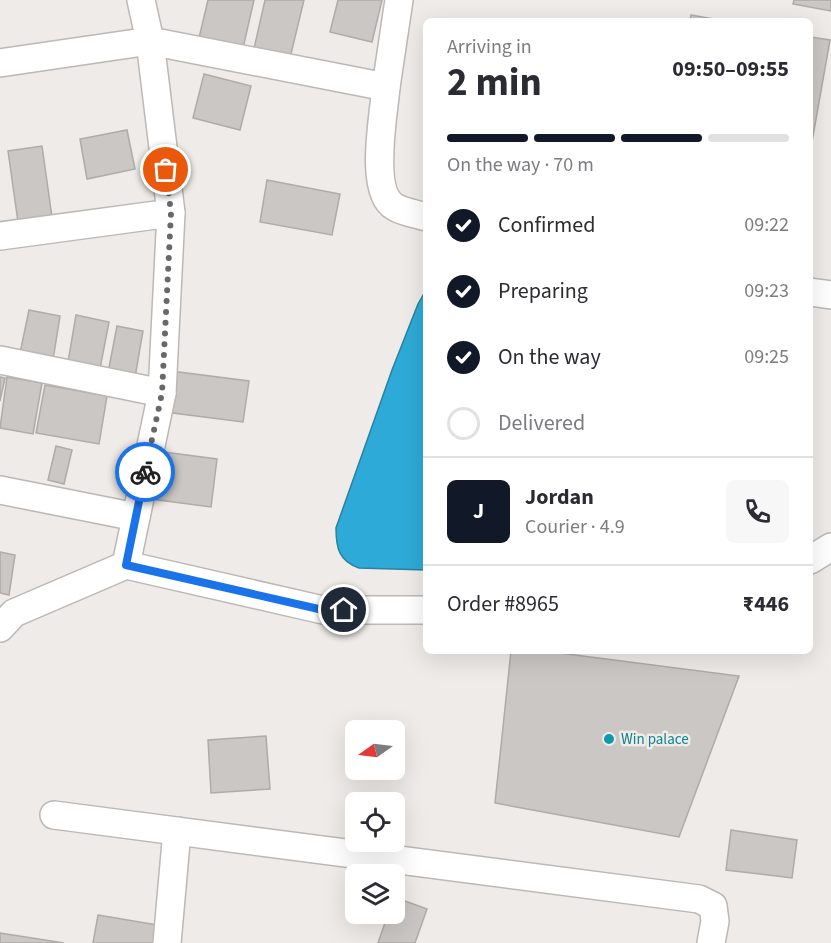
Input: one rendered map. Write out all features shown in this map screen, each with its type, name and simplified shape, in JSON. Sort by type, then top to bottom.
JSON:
[{"type":"street","points":[[126,565],[162,393],[171,213],[150,41],[141,0]]},
{"type":"street","points":[[399,0],[386,87],[379,179],[383,194],[394,207],[423,216]]},
{"type":"street","points":[[0,63],[150,41],[386,87]]},
{"type":"street","points":[[0,236],[171,213]]},
{"type":"street","points":[[813,292],[831,295]]},
{"type":"street","points":[[0,360],[162,393]]},
{"type":"street","points":[[0,490],[136,517]]},
{"type":"street","points":[[813,558],[831,547]]},
{"type":"street","points":[[5,617],[126,565],[323,610],[423,610]]},
{"type":"street","points":[[54,816],[699,899],[713,906],[715,921],[711,943]]},
{"type":"street","points":[[167,943],[177,831]]},
{"type":"water","points":[[423,295],[423,570],[359,568],[347,562],[340,553],[336,528]]},
{"type":"building","points":[[208,0],[254,0],[243,48],[199,38]]},
{"type":"building","points":[[265,0],[304,0],[289,62],[253,53]]},
{"type":"building","points":[[338,0],[382,0],[372,42],[330,32]]},
{"type":"building","points":[[794,0],[831,0],[831,11],[793,4]]},
{"type":"building","points":[[691,15],[708,18],[690,18]]},
{"type":"building","points":[[813,37],[830,40],[813,136]]},
{"type":"building","points":[[204,74],[251,86],[240,130],[193,118]]},
{"type":"building","points":[[127,130],[135,169],[87,179],[80,139]]},
{"type":"building","points":[[42,146],[52,217],[18,222],[8,151]]},
{"type":"building","points":[[267,180],[340,194],[332,235],[260,222]]},
{"type":"building","points":[[29,310],[60,316],[52,366],[19,358]]},
{"type":"building","points":[[76,315],[109,322],[99,374],[67,368]]},
{"type":"building","points":[[117,326],[143,331],[134,383],[107,378]]},
{"type":"building","points":[[171,371],[249,381],[243,422],[165,412]]},
{"type":"building","points":[[0,377],[5,378],[0,401]]},
{"type":"building","points":[[7,377],[42,383],[33,434],[0,428]]},
{"type":"building","points":[[45,385],[107,396],[99,444],[36,433]]},
{"type":"building","points":[[56,446],[72,450],[64,484],[48,480]]},
{"type":"building","points":[[156,451],[217,459],[211,507],[151,499]]},
{"type":"building","points":[[0,552],[15,555],[9,595],[0,593]]},
{"type":"building","name":"Win palace","points":[[511,654],[567,654],[739,676],[679,837],[495,803]]},
{"type":"building","points":[[266,736],[270,789],[211,793],[208,740]]},
{"type":"building","points":[[731,830],[797,840],[792,878],[726,870]]},
{"type":"building","points":[[405,901],[427,909],[415,943],[378,943],[385,924],[405,924]]},
{"type":"building","points":[[98,915],[158,925],[155,943],[93,943]]},
{"type":"building","points":[[0,933],[64,943],[0,943]]},
{"type":"way so far","points":[[145,472],[162,393],[171,213],[166,170]]},
{"type":"place","name":"Win palace","points":[[609,739]]},
{"type":"route","points":[[145,472],[126,565],[323,610],[344,610]]}]
